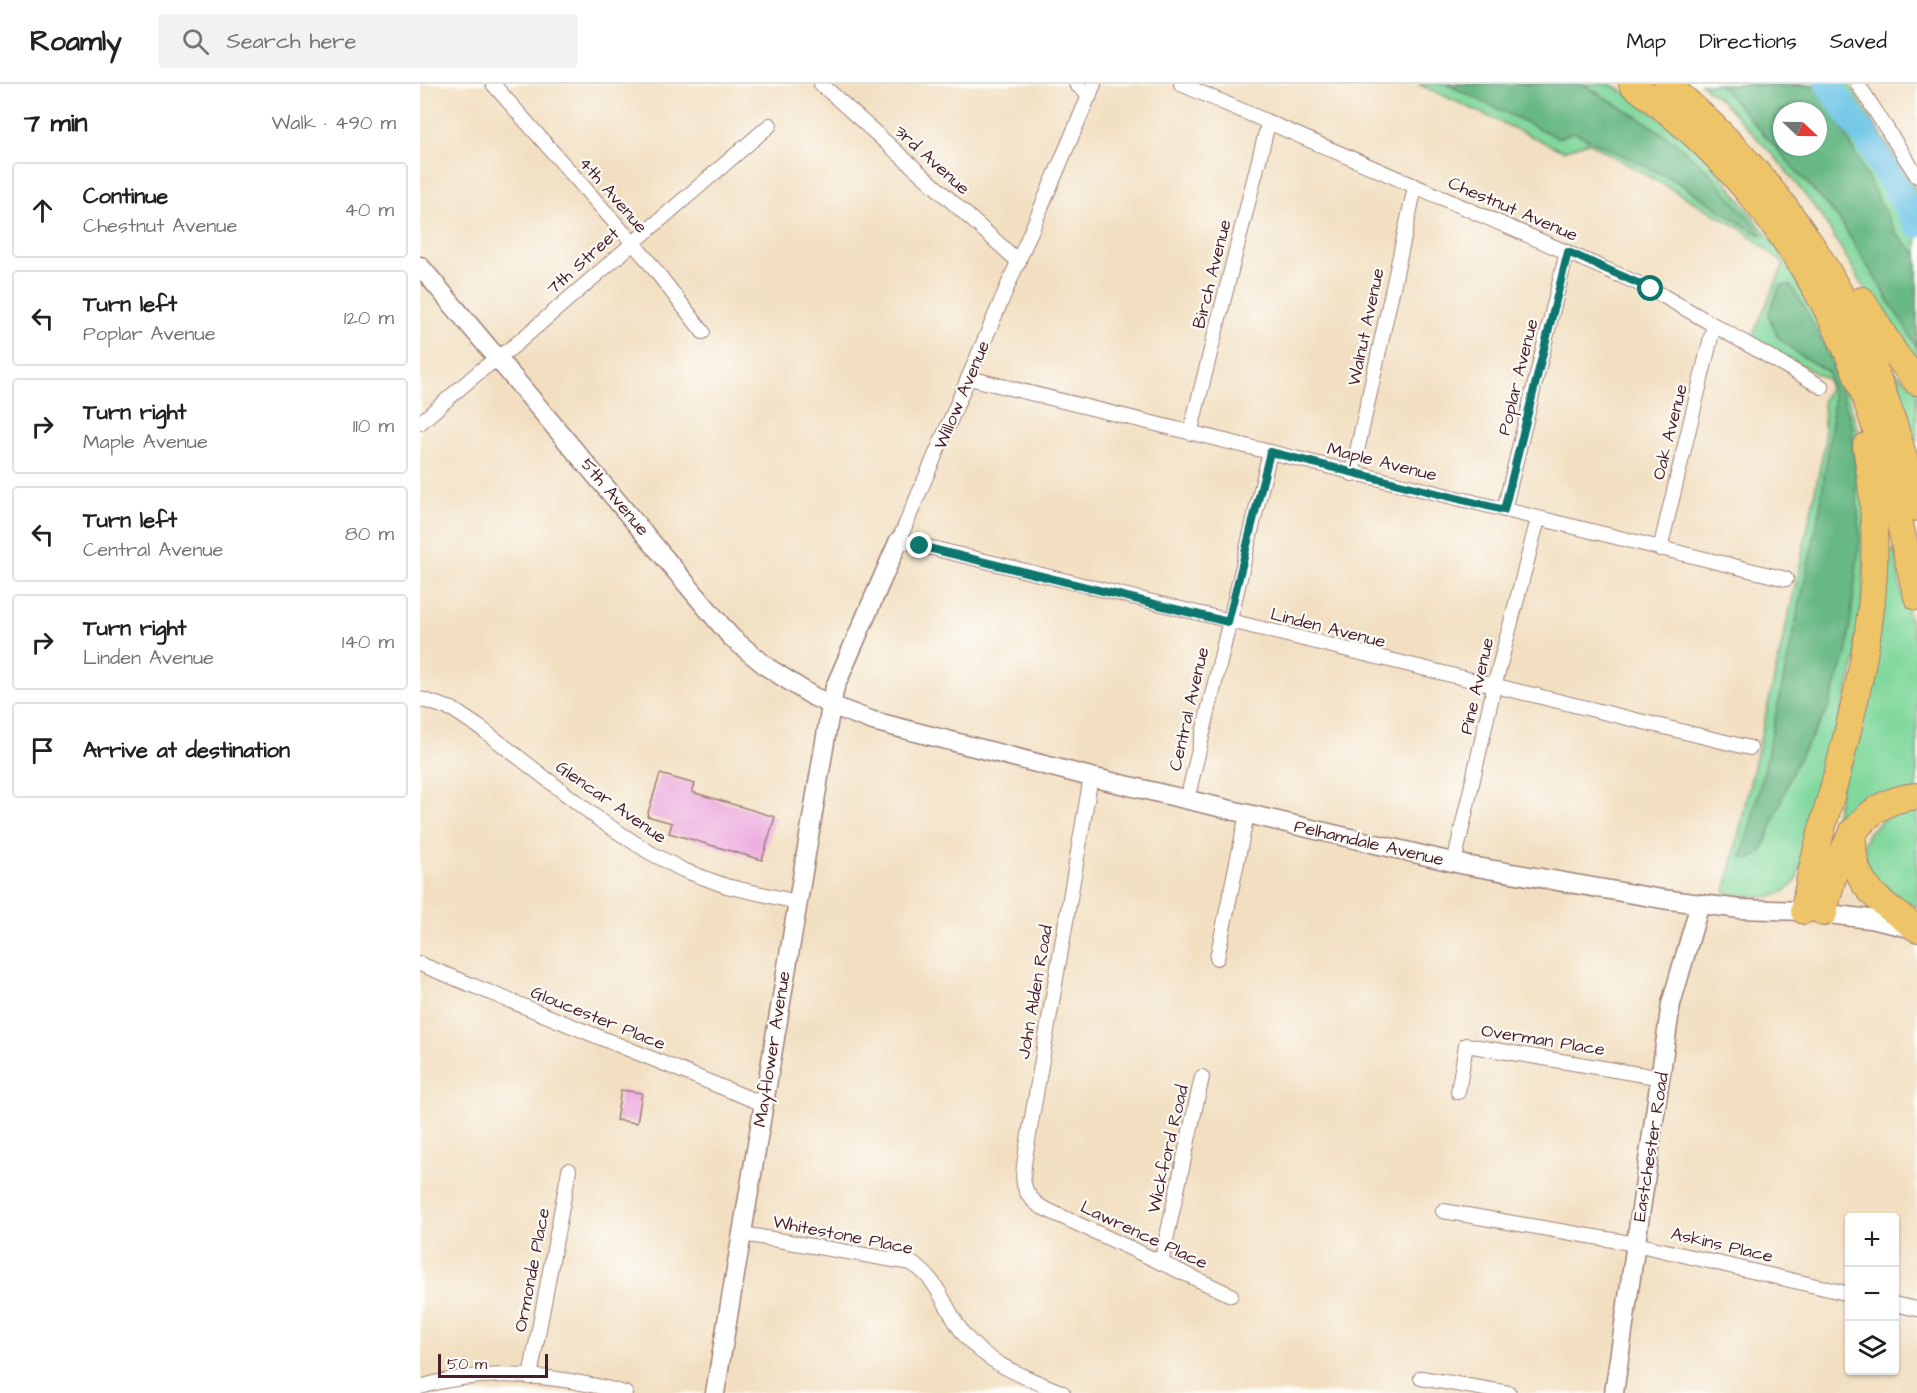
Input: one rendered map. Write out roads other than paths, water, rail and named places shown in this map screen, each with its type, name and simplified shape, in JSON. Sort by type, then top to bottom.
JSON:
[{"type":"highway","points":[[1632,84],[1703,144],[1755,200],[1805,270],[1844,344],[1880,442],[1917,597]]},
{"type":"highway","points":[[1667,84],[1721,131],[1766,180],[1821,234],[1896,355],[1917,382]]},
{"type":"highway","points":[[1766,180],[1818,252],[1860,329],[1893,414],[1917,508]]},
{"type":"highway","points":[[1814,912],[1864,660],[1875,579],[1872,488],[1844,344]]},
{"type":"highway","points":[[1814,912],[1838,858],[1854,831],[1882,806],[1917,796]]},
{"type":"highway","points":[[1854,831],[1853,861],[1860,879],[1877,898],[1917,930]]},
{"type":"street","name":"4th Avenue","points":[[493,84],[631,242],[703,332]]},
{"type":"street","name":"3rd Avenue","points":[[821,84],[1019,262]]},
{"type":"street","points":[[1076,84],[1092,90]]},
{"type":"street","name":"Chestnut Avenue","points":[[1181,84],[1268,124],[1651,289],[1822,387]]},
{"type":"street","points":[[1875,84],[1862,89],[1917,176]]},
{"type":"street","name":"Willow Avenue","points":[[831,706],[835,687],[1092,90]]},
{"type":"street","name":"Birch Avenue","points":[[1190,433],[1268,124]]},
{"type":"street","name":"7th Street","points":[[420,423],[770,125]]},
{"type":"street","name":"Walnut Avenue","points":[[1352,474],[1415,187]]},
{"type":"street","name":"Poplar Avenue","points":[[1504,510],[1568,252]]},
{"type":"street","name":"5th Avenue","points":[[420,266],[731,637],[766,667],[831,706]]},
{"type":"street","name":"Oak Avenue","points":[[1660,549],[1714,325]]},
{"type":"street","name":"Maple Avenue","points":[[969,378],[1786,579]]},
{"type":"street","name":"Central Avenue","points":[[1187,800],[1270,452]]},
{"type":"street","name":"Pine Avenue","points":[[1454,863],[1494,687],[1538,519]]},
{"type":"street","name":"Linden Avenue","points":[[899,540],[1749,748]]},
{"type":"street","name":"Glencar Avenue","points":[[420,699],[452,709],[482,729],[601,821],[649,852],[683,870],[726,886],[797,902]]},
{"type":"street","name":"Pelhamdale Avenue","points":[[831,706],[873,721],[1091,777],[1454,863],[1700,904],[1740,909],[1814,912],[1870,919],[1917,930]]},
{"type":"street","name":"Mayflower Avenue","points":[[715,1393],[831,706]]},
{"type":"street","name":"John Alden Road","points":[[1041,1207],[1032,1200],[1023,1187],[1023,1173],[1091,777]]},
{"type":"street","points":[[1217,958],[1247,814]]},
{"type":"street","name":"Eastchester Road","points":[[1614,1393],[1662,1078],[1671,1004],[1700,904]]},
{"type":"street","name":"Gloucester Place","points":[[420,964],[763,1104]]},
{"type":"street","name":"Overman Place","points":[[1458,1092],[1466,1045],[1662,1078]]},
{"type":"street","name":"Wickford Road","points":[[1161,1263],[1202,1077]]},
{"type":"street","name":"Ormonde Place","points":[[530,1377],[569,1170]]},
{"type":"street","name":"Lawrence Place","points":[[1041,1207],[1231,1295]]},
{"type":"street","name":"Askins Place","points":[[1443,1211],[1636,1244],[1845,1293]]},
{"type":"street","name":"Whitestone Place","points":[[743,1234],[911,1263],[922,1269],[933,1281],[957,1325],[980,1351],[1007,1369],[1062,1393]]},
{"type":"street","points":[[1899,1305],[1917,1309]]},
{"type":"street","points":[[420,1387],[460,1377],[530,1377],[591,1384],[625,1393]]},
{"type":"street","points":[[1421,1378],[1509,1393]]},
{"type":"waterway","points":[[1828,84],[1866,138],[1917,224]]}]
